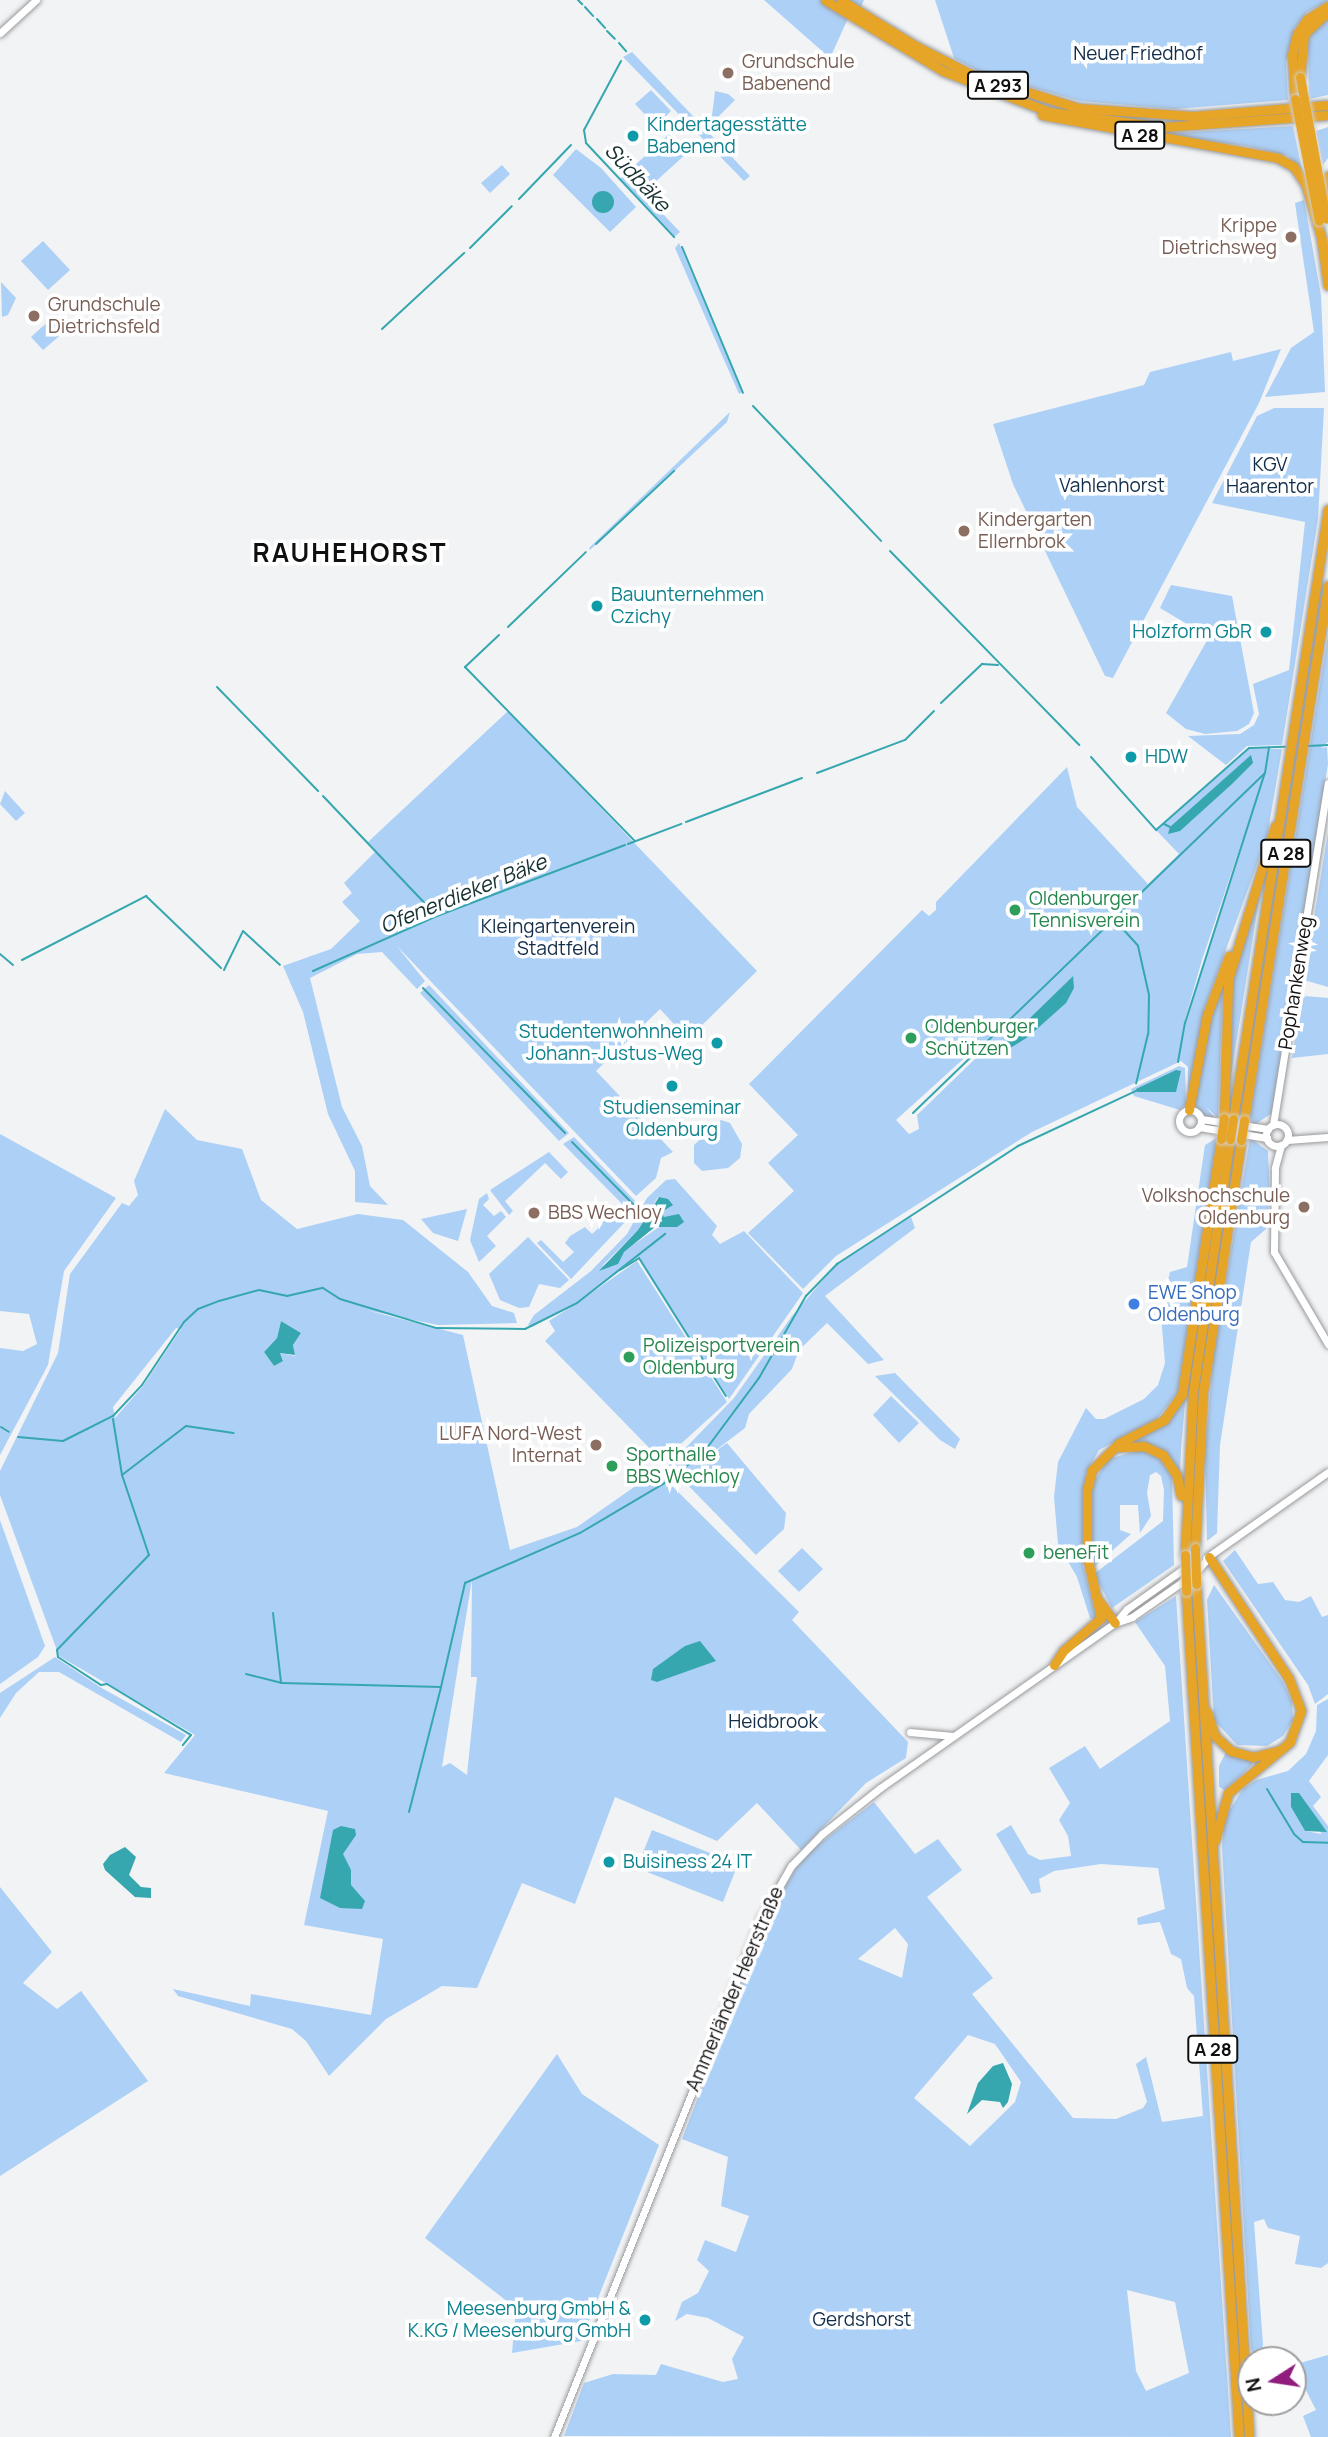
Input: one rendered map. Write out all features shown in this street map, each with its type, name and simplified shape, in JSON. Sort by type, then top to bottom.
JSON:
[{"type":"highway","name":"A 293","points":[[825,0],[840,4],[943,71],[1010,100],[1071,116],[1163,127],[1328,114]]},
{"type":"highway","points":[[1328,6],[1301,26],[1294,43],[1296,77],[1320,220],[1328,229]]},
{"type":"highway","points":[[1296,77],[1304,34],[1328,12]]},
{"type":"highway","name":"A 293","points":[[868,22],[971,74],[1078,108],[1173,116],[1310,106],[1328,102]]},
{"type":"highway","name":"A 28","points":[[1010,100],[1031,112],[1077,125],[1273,156],[1301,176],[1320,220],[1328,286]]},
{"type":"highway","points":[[1328,176],[1328,199]]},
{"type":"highway","name":"A 28","points":[[1237,2346],[1186,1591],[1185,1513],[1193,1392],[1225,1139],[1283,806],[1328,509]]},
{"type":"highway","name":"A 28","points":[[1237,2346],[1196,1584],[1195,1548],[1203,1392],[1328,586]]},
{"type":"highway","points":[[1189,1110],[1207,1015],[1234,949],[1283,806]]},
{"type":"highway","points":[[1228,1118],[1224,1017],[1234,949]]},
{"type":"highway","points":[[1054,1665],[1063,1651],[1099,1623],[1096,1597],[1088,1571],[1087,1486],[1098,1461],[1115,1447],[1160,1423],[1180,1398],[1225,1139]]},
{"type":"highway","points":[[1115,1447],[1141,1445],[1163,1455],[1177,1476],[1185,1513]]},
{"type":"highway","points":[[1209,1557],[1295,1689],[1301,1711],[1290,1742],[1228,1793],[1212,1857]]},
{"type":"highway","points":[[1096,1597],[1115,1623]]},
{"type":"highway","points":[[1201,1690],[1215,1736],[1231,1751],[1264,1756],[1290,1742]]},
{"type":"highway","name":"A 28","points":[[1239,2416],[1239,2437]]},
{"type":"highway","name":"A 28","points":[[1246,2416],[1249,2437]]},
{"type":"street","points":[[0,33],[36,0]]},
{"type":"street","name":"Pophankenweg","points":[[1328,783],[1279,1101],[1269,1141],[1275,1168],[1271,1231],[1275,1256],[1328,1344]]},
{"type":"street","name":"Pophankenweg","points":[[1275,1168],[1284,1143],[1285,1128],[1279,1101]]},
{"type":"street","points":[[1303,1137],[1285,1128],[1200,1123],[1189,1132],[1180,1126],[1181,1114],[1189,1110],[1200,1123],[1269,1141],[1284,1143],[1303,1137],[1328,1136]]},
{"type":"street","name":"Ammerländer Heerstraße","points":[[554,2437],[775,1889],[815,1840],[953,1736],[1115,1623],[1127,1609],[1188,1566],[1209,1557],[1328,1472]]},
{"type":"street","points":[[911,1732],[953,1736]]},
{"type":"green space","points":[[764,0],[864,0],[861,7],[855,3],[830,58]]},
{"type":"green space","name":"Neuer Friedhof","points":[[935,0],[1328,1],[1307,12],[1294,29],[1286,63],[1288,100],[1175,109],[1080,101],[982,73],[954,58]]},
{"type":"green space","points":[[1328,19],[1328,95],[1309,99],[1308,43],[1312,31]]},
{"type":"green space","points":[[632,52],[750,176],[744,181],[623,57]]},
{"type":"green space","points":[[651,90],[671,111],[656,126],[635,104]]},
{"type":"green space","points":[[715,91],[728,94],[735,100],[711,124]]},
{"type":"green space","points":[[1293,126],[1302,170],[1288,156],[1247,146],[1155,134]]},
{"type":"green space","points":[[1328,127],[1328,158],[1323,165],[1316,131]]},
{"type":"green space","points":[[669,134],[687,153],[643,193],[680,232],[674,237],[620,179]]},
{"type":"green space","points":[[576,149],[601,168],[636,207],[610,232],[553,175]]},
{"type":"green space","points":[[502,165],[510,174],[490,193],[481,183]]},
{"type":"green space","points":[[1304,200],[1321,295],[1325,392],[1265,397],[1291,348],[1314,332],[1295,203]]},
{"type":"green space","points":[[43,241],[70,270],[48,290],[21,261]]},
{"type":"green space","points":[[679,243],[742,392],[739,394],[675,248]]},
{"type":"green space","points":[[1,282],[16,298],[8,315],[2,317]]},
{"type":"green space","points":[[53,317],[64,320],[64,332],[43,350],[31,337]]},
{"type":"green space","name":"Vahlenhorst","points":[[1281,349],[1259,403],[1113,678],[1105,676],[1013,484],[993,424],[1144,385],[1150,372],[1231,352],[1233,361]]},
{"type":"green space","name":"KGV Haarentor","points":[[1274,408],[1324,408],[1318,519],[1282,745],[1247,746],[1226,765],[1188,736],[1240,734],[1254,725],[1259,714],[1253,684],[1289,670],[1305,522],[1212,503],[1257,416]]},
{"type":"green space","points":[[730,412],[727,422],[590,550],[589,548]]},
{"type":"green space","points":[[1171,585],[1232,596],[1254,713],[1249,724],[1237,731],[1205,734],[1186,729],[1166,713],[1209,637],[1160,608]]},
{"type":"green space","points":[[1328,635],[1328,742],[1321,748],[1327,747],[1328,764],[1272,1113],[1253,1126],[1249,1124]]},
{"type":"green space","name":"Kleingartenverein Stadtfeld","points":[[508,711],[757,971],[688,1039],[660,1009],[596,1071],[673,1152],[661,1158],[656,1178],[636,1196],[396,945],[425,981],[417,989],[382,952],[357,954],[310,978],[342,1107],[362,1146],[370,1186],[388,1205],[355,1202],[355,1171],[328,1114],[303,1012],[283,966],[331,949],[360,921],[342,902],[352,893],[344,883],[376,851],[368,842]]},
{"type":"green space","points":[[1269,747],[1266,769],[1270,749],[1282,749],[1267,837],[1205,1007],[1188,1097],[1188,1067],[1181,1061],[1032,1132],[836,1256],[803,1289],[748,1233],[794,1191],[768,1163],[798,1135],[749,1084],[922,910],[929,916],[936,910],[936,902],[1067,767],[1077,807],[1148,884],[1179,854],[1156,830],[1249,748]],"holes":[[[1263,779],[1185,1023],[1179,1057],[1184,1023],[1202,960]],[[1073,976],[1065,1003],[1028,1037],[997,1050]],[[971,1052],[976,1058],[917,1115],[919,1129],[909,1134],[896,1120]]]},
{"type":"green space","points":[[5,791],[25,813],[16,821],[0,804]]},
{"type":"green space","points":[[1328,832],[1328,987],[1304,980]]},
{"type":"green space","points":[[1263,874],[1243,1000],[1229,1088],[1230,985]]},
{"type":"green space","points":[[1223,978],[1218,1118],[1206,1107],[1216,1119],[1205,1118],[1192,1106],[1206,1031]]},
{"type":"green space","points":[[429,985],[569,1133],[559,1141],[420,993]]},
{"type":"green space","points":[[1306,996],[1328,998],[1328,1054],[1292,1058],[1301,1000]]},
{"type":"green space","points":[[1179,1066],[1185,1068],[1186,1104],[1180,1110],[1134,1096],[1131,1089]]},
{"type":"green space","name":"Heidbrook","points":[[165,1109],[197,1140],[242,1149],[261,1200],[297,1229],[358,1214],[403,1220],[468,1272],[492,1306],[514,1313],[517,1323],[438,1325],[366,1310],[463,1335],[510,1550],[577,1527],[657,1471],[799,1612],[792,1620],[908,1742],[906,1758],[866,1783],[801,1850],[757,1803],[717,1841],[615,1797],[575,1904],[522,1883],[477,1988],[442,1986],[386,2019],[329,2076],[306,2041],[292,2029],[178,1996],[173,1989],[250,2006],[251,1994],[371,2015],[383,1939],[304,1925],[328,1811],[164,1773],[195,1735],[59,1656],[0,1495],[0,1471],[58,1353],[70,1274],[122,1203],[129,1206],[138,1195],[134,1181]],"holes":[[[281,1321],[301,1333],[293,1345],[295,1356],[280,1353],[283,1360],[274,1366],[264,1352],[277,1338]],[[176,1328],[181,1329],[143,1386],[115,1418],[113,1407]],[[472,1579],[471,1677],[477,1677],[467,1775],[450,1763],[442,1767]]]},
{"type":"green space","points":[[721,1120],[730,1123],[742,1144],[740,1158],[728,1168],[702,1171],[694,1163],[694,1145]]},
{"type":"green space","points":[[0,1134],[116,1198],[64,1271],[48,1365],[0,1455],[0,1348],[23,1351],[37,1344],[29,1314],[0,1311]]},
{"type":"green space","points":[[574,1137],[638,1204],[630,1212],[563,1144]]},
{"type":"green space","points":[[1217,1138],[1178,1392],[1156,1420],[1099,1450],[1086,1473],[1083,1566],[1097,1619],[1090,1618],[1077,1577],[1058,1544],[1054,1497],[1058,1462],[1086,1408],[1096,1419],[1104,1419],[1144,1399],[1158,1385],[1165,1363],[1161,1315],[1170,1297],[1165,1293],[1170,1272],[1187,1267],[1205,1145]]},
{"type":"green space","points":[[1250,1138],[1268,1151],[1270,1197],[1266,1229],[1251,1242],[1220,1445],[1217,1533],[1207,1541],[1205,1453],[1213,1359]]},
{"type":"green space","points":[[549,1152],[568,1172],[561,1179],[545,1163],[505,1201],[513,1211],[509,1215],[490,1190]]},
{"type":"green space","points":[[675,1179],[717,1226],[712,1235],[720,1244],[744,1231],[803,1293],[729,1399],[638,1257],[580,1301],[637,1261],[727,1402],[662,1461],[545,1341],[555,1331],[549,1321],[574,1305],[532,1327],[528,1325],[534,1315],[591,1271],[627,1234],[647,1198],[666,1180]],"holes":[[[658,1197],[669,1207],[662,1213],[664,1217],[672,1218],[601,1267],[638,1230]]]},
{"type":"green space","points":[[487,1193],[489,1199],[483,1205],[494,1216],[501,1211],[506,1217],[487,1236],[496,1246],[479,1262],[470,1240],[479,1199]]},
{"type":"green space","points":[[601,1207],[617,1223],[622,1219],[625,1222],[571,1279],[537,1243],[541,1240],[563,1262],[574,1252],[565,1243],[570,1236],[585,1227],[592,1234],[603,1224],[594,1214]]},
{"type":"green space","points":[[467,1209],[458,1241],[433,1233],[421,1219]]},
{"type":"green space","points":[[911,1217],[915,1228],[825,1296],[884,1360],[868,1364],[827,1323],[799,1350],[792,1369],[749,1414],[745,1428],[683,1475],[668,1466],[734,1398],[792,1316],[836,1265]]},
{"type":"green space","points":[[528,1237],[569,1280],[560,1288],[539,1284],[529,1307],[519,1308],[500,1300],[489,1274]]},
{"type":"green space","points":[[895,1373],[960,1439],[955,1449],[940,1440],[875,1376]]},
{"type":"green space","points":[[1186,1391],[1180,1473],[1171,1461],[1129,1441],[1164,1423]]},
{"type":"green space","points":[[891,1396],[919,1423],[899,1443],[873,1415]]},
{"type":"green space","points":[[727,1443],[786,1513],[784,1529],[756,1555],[680,1477]]},
{"type":"green space","points":[[1141,1450],[1160,1459],[1172,1477],[1174,1565],[1112,1608],[1094,1574],[1163,1521],[1164,1490],[1161,1476],[1156,1472],[1150,1475],[1147,1493],[1151,1516],[1140,1533],[1138,1505],[1120,1505],[1120,1530],[1131,1534],[1095,1566],[1091,1551],[1091,1487],[1108,1459]]},
{"type":"green space","points":[[0,1520],[45,1646],[38,1657],[0,1684]]},
{"type":"green space","points":[[802,1548],[823,1569],[799,1592],[778,1571]]},
{"type":"green space","points":[[1235,1550],[1258,1584],[1273,1582],[1285,1600],[1299,1602],[1311,1596],[1322,1617],[1328,1615],[1328,1694],[1315,1704],[1308,1685],[1223,1561]]},
{"type":"green space","points":[[1214,1585],[1283,1682],[1292,1702],[1293,1720],[1283,1736],[1267,1746],[1237,1745],[1214,1720],[1207,1600]]},
{"type":"green space","name":"Gerdshorst","points":[[1176,1596],[1231,2437],[564,2436],[584,2383],[613,2374],[656,2375],[661,2364],[723,2382],[738,2379],[732,2359],[744,2337],[708,2318],[687,2314],[675,2321],[682,2302],[698,2293],[709,2271],[697,2260],[705,2240],[736,2252],[749,2216],[721,2206],[728,2157],[682,2139],[767,1917],[796,1868],[815,1847],[874,1802],[915,1854],[938,1839],[962,1870],[927,1897],[993,1978],[972,1994],[1073,2118],[1116,2119],[1143,2108],[1147,2102],[1136,2064],[1146,2057],[1162,2122],[1203,2116],[1194,1996],[1187,1988],[1181,1959],[1171,1954],[1160,1922],[1138,1925],[1137,1918],[1165,1909],[1158,1868],[1101,1864],[1054,1871],[1039,1879],[1041,1892],[1031,1894],[996,1834],[1011,1825],[1028,1854],[1040,1860],[1071,1856],[1068,1836],[1059,1820],[1070,1803],[1049,1768],[1085,1746],[1100,1769],[1170,1721],[1165,1666],[1135,1622]],"holes":[[[895,1928],[908,1944],[902,1978],[858,1959]],[[968,2035],[995,2044],[1021,2082],[1015,2102],[970,2146],[914,2098]],[[1127,2290],[1175,2302],[1189,2373],[1146,2391],[1136,2371]]]},
{"type":"green space","points":[[55,1657],[100,1687],[186,1735],[181,1742],[59,1672],[39,1672],[16,1693],[0,1718],[0,1693]]},
{"type":"green space","points":[[1328,1699],[1328,1755],[1309,1781],[1321,1797],[1313,1806],[1328,1826],[1328,2263],[1321,2268],[1295,2264],[1300,2236],[1268,2228],[1264,2219],[1254,2222],[1263,2344],[1251,2346],[1222,1847],[1225,1817],[1243,1789],[1256,1780],[1288,1771],[1306,1754],[1316,1731],[1317,1705]],"holes":[[[1291,1793],[1322,1834],[1305,1831],[1291,1807]]]},
{"type":"green space","points":[[1226,1752],[1252,1760],[1252,1765],[1225,1790],[1219,1787],[1219,1766]]},
{"type":"green space","points":[[652,1830],[738,1864],[723,1902],[637,1868]]},
{"type":"green space","points":[[0,1887],[52,1952],[23,1983],[57,2009],[81,1991],[148,2081],[0,2176]]},
{"type":"green space","points":[[557,2054],[582,2094],[659,2145],[581,2341],[512,2353],[516,2308],[425,2238]]},
{"type":"green space","points":[[1328,2355],[1328,2437],[1311,2437],[1303,2416],[1316,2410],[1307,2392],[1307,2361]]},
{"type":"shaded area","points":[[603,191],[611,194],[614,202],[611,210],[603,213],[595,210],[592,202],[595,194]]},
{"type":"shaded area","points":[[1251,755],[1253,763],[1232,784],[1180,831],[1168,834],[1170,827]]},
{"type":"shaded area","points":[[1073,976],[1074,988],[1066,1003],[1028,1037],[1002,1053],[997,1050]]},
{"type":"shaded area","points":[[1176,1070],[1181,1071],[1176,1092],[1137,1092],[1136,1089]]},
{"type":"shaded area","points":[[659,1197],[668,1199],[673,1205],[662,1212],[664,1217],[679,1214],[684,1222],[677,1227],[655,1227],[624,1252],[618,1264],[599,1271],[638,1230]]},
{"type":"shaded area","points":[[281,1321],[301,1333],[293,1345],[295,1355],[280,1353],[283,1361],[274,1366],[264,1352],[277,1338]]},
{"type":"shaded area","points":[[700,1641],[716,1661],[657,1682],[651,1680],[653,1669],[685,1646]]},
{"type":"shaded area","points":[[1291,1793],[1299,1793],[1327,1832],[1305,1831],[1291,1807]]},
{"type":"shaded area","points":[[341,1826],[355,1829],[356,1835],[343,1854],[351,1870],[351,1885],[365,1901],[362,1909],[340,1908],[320,1898],[333,1830]]},
{"type":"shaded area","points":[[125,1847],[136,1857],[129,1875],[141,1887],[151,1888],[151,1898],[135,1897],[105,1870],[103,1864],[110,1855]]},
{"type":"shaded area","points":[[1003,2063],[1012,2084],[1008,2102],[1003,2108],[1000,2102],[982,2100],[967,2114],[978,2083],[993,2066]]},
{"type":"waterway","name":"Südbäke","points":[[578,0],[582,4]]},
{"type":"waterway","name":"Südbäke","points":[[585,7],[593,16]]},
{"type":"waterway","name":"Südbäke","points":[[597,19],[605,28]]},
{"type":"waterway","name":"Südbäke","points":[[607,31],[615,39]]},
{"type":"waterway","name":"Südbäke","points":[[619,43],[626,51]]},
{"type":"waterway","name":"Südbäke","points":[[621,61],[584,130],[586,143],[674,237]]},
{"type":"waterway","points":[[519,199],[571,145]]},
{"type":"waterway","points":[[470,248],[512,206]]},
{"type":"waterway","name":"Südbäke","points":[[682,247],[743,393]]},
{"type":"waterway","points":[[382,329],[464,253]]},
{"type":"waterway","name":"Südbäke","points":[[753,406],[881,541]]},
{"type":"waterway","points":[[596,544],[674,471]]},
{"type":"waterway","name":"Südbäke","points":[[890,551],[1079,745]]},
{"type":"waterway","points":[[508,627],[586,552]]},
{"type":"waterway","points":[[499,635],[465,667],[635,841]]},
{"type":"waterway","points":[[941,703],[982,664],[998,665]]},
{"type":"waterway","points":[[217,687],[318,791]]},
{"type":"waterway","name":"Ofenerdieker Bäke","points":[[817,773],[905,740],[934,711]]},
{"type":"waterway","name":"Ofenerdieker Bäke","points":[[1308,746],[1328,745]]},
{"type":"waterway","points":[[1178,1062],[1185,1023],[1265,773],[1269,747]]},
{"type":"waterway","name":"Ofenerdieker Bäke","points":[[1091,757],[1156,830],[1249,748],[1285,747]]},
{"type":"waterway","points":[[913,1113],[1265,773]]},
{"type":"waterway","name":"Ofenerdieker Bäke","points":[[686,822],[802,778]]},
{"type":"waterway","points":[[323,796],[436,915]]},
{"type":"waterway","name":"Ofenerdieker Bäke","points":[[628,844],[681,824]]},
{"type":"waterway","name":"Ofenerdieker Bäke","points":[[1164,824],[1170,827]]},
{"type":"waterway","name":"Ofenerdieker Bäke","points":[[313,971],[437,916],[625,845]]},
{"type":"waterway","name":"Ofenerdieker Bäke","points":[[22,960],[146,896],[221,968]]},
{"type":"waterway","points":[[1114,919],[1138,946],[1149,995],[1148,1034],[1136,1084]]},
{"type":"waterway","name":"Ofenerdieker Bäke","points":[[224,970],[243,931],[280,965]]},
{"type":"waterway","name":"Ofenerdieker Bäke","points":[[0,954],[13,965]]},
{"type":"waterway","points":[[423,988],[565,1133]]},
{"type":"waterway","points":[[246,1674],[281,1683],[441,1687],[465,1583],[580,1533],[673,1478],[707,1448],[759,1378],[806,1296],[837,1264],[1018,1146],[1138,1090]]},
{"type":"waterway","points":[[572,1142],[634,1205]]},
{"type":"waterway","points":[[18,1437],[63,1441],[113,1416],[142,1385],[184,1322],[198,1309],[219,1301],[259,1290],[287,1296],[323,1288],[340,1299],[436,1328],[525,1329],[577,1303],[665,1234]]},
{"type":"waterway","points":[[620,1270],[639,1258],[726,1396]]},
{"type":"waterway","points":[[113,1419],[122,1475],[149,1555],[57,1650],[58,1657],[101,1685],[107,1684],[191,1735],[183,1745]]},
{"type":"waterway","points":[[122,1475],[186,1426],[233,1433]]},
{"type":"waterway","points":[[1,1427],[9,1432]]},
{"type":"waterway","points":[[273,1613],[281,1682]]},
{"type":"waterway","points":[[409,1812],[441,1687]]},
{"type":"waterway","points":[[1267,1789],[1294,1834],[1303,1842],[1328,1843]]},
{"type":"place","name":"Grundschule Babenend","points":[[728,73]]},
{"type":"place","name":"Kindertagesstätte Babenend","points":[[633,136]]},
{"type":"place","name":"Krippe Dietrichsweg","points":[[1291,237]]},
{"type":"place","name":"Grundschule Dietrichsfeld","points":[[34,316]]},
{"type":"place","name":"Kindergarten Ellernbrok","points":[[964,531]]},
{"type":"place","name":"Bauunternehmen Czichy","points":[[597,606]]},
{"type":"place","name":"Holzform GbR","points":[[1266,632]]},
{"type":"place","name":"HDW","points":[[1131,757]]},
{"type":"place","name":"Oldenburger Tennisverein","points":[[1015,910]]},
{"type":"place","name":"Oldenburger Schützen","points":[[911,1038]]},
{"type":"place","name":"Studentenwohnheim Johann-Justus-Weg","points":[[717,1043]]},
{"type":"place","name":"Studienseminar Oldenburg","points":[[672,1086]]},
{"type":"place","name":"Volkshochschule Oldenburg","points":[[1304,1207]]},
{"type":"place","name":"BBS Wechloy","points":[[534,1213]]},
{"type":"place","name":"EWE Shop Oldenburg","points":[[1134,1304]]},
{"type":"place","name":"Polizeisportverein Oldenburg","points":[[629,1357]]},
{"type":"place","name":"LUFA Nord-West Internat","points":[[596,1445]]},
{"type":"place","name":"Sporthalle BBS Wechloy","points":[[612,1466]]},
{"type":"place","name":"beneFit","points":[[1029,1553]]},
{"type":"place","name":"Buisiness 24 IT","points":[[609,1862]]},
{"type":"place","name":"Meesenburg GmbH & K.KG / Meesenburg GmbH","points":[[645,2320]]},
{"type":"district","name":"RAUHEHORST","points":[[350,553]]}]
